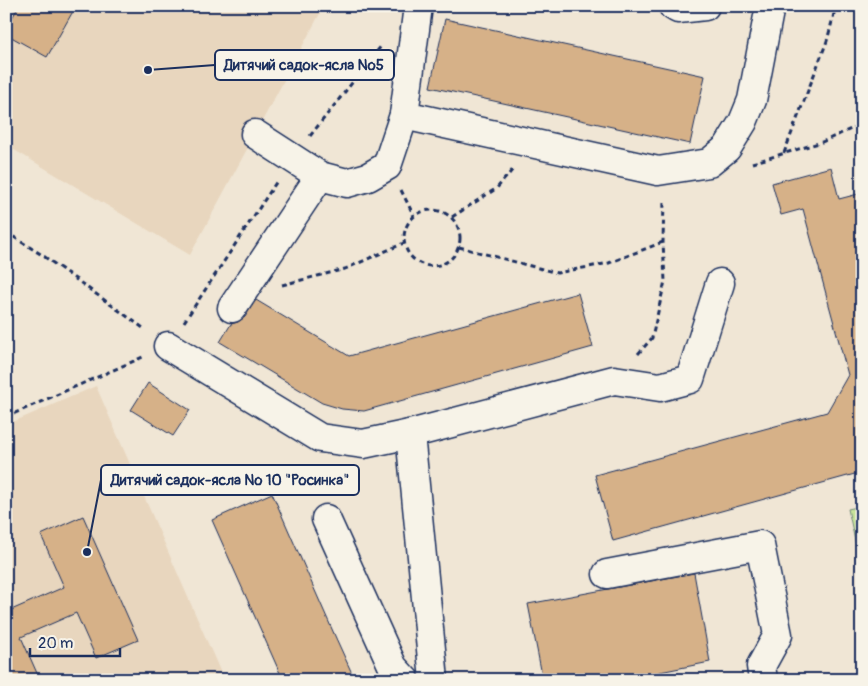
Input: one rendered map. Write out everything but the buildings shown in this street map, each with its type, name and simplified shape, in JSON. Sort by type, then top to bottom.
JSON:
[{"type":"lane","points":[[255,134],[320,176],[347,182],[368,177],[387,166],[404,115],[418,6]]},
{"type":"lane","points":[[673,6],[678,9],[705,6]]},
{"type":"lane","points":[[404,115],[658,171],[709,163],[727,148],[743,122],[752,100],[770,6]]},
{"type":"lane","points":[[237,300],[320,176]]},
{"type":"lane","points":[[168,346],[320,438],[362,444],[410,434],[614,380],[660,387],[690,380],[720,283]]},
{"type":"lane","points":[[410,434],[434,680]]},
{"type":"lane","points":[[326,519],[393,667],[406,680]]},
{"type":"lane","points":[[607,574],[760,545],[778,636],[760,666],[763,680]]},
{"type":"path","points":[[784,153],[827,41],[836,6]]},
{"type":"path","points":[[6,417],[168,346],[292,158],[383,44]]},
{"type":"path","points":[[727,148],[732,169],[822,142],[862,124]]},
{"type":"path","points":[[452,217],[497,188],[523,158],[530,143]]},
{"type":"path","points":[[614,380],[652,338],[665,281],[663,242],[664,200],[672,196]]},
{"type":"path","points":[[426,210],[440,210],[452,217],[460,231],[459,247],[451,259],[438,266],[423,265],[411,257],[404,243],[406,229],[414,216],[426,210]]},
{"type":"path","points":[[6,232],[42,255],[168,346]]},
{"type":"path","points":[[459,247],[557,273],[608,263],[663,242]]},
{"type":"path","points":[[237,300],[272,288],[345,269],[404,243]]},
{"type":"path","points":[[320,438],[326,519]]},
{"type":"shaded area","points":[[6,6],[324,6],[190,255],[6,145]]},
{"type":"shaded area","points":[[96,386],[224,680],[6,680],[6,425]]},
{"type":"green space","points":[[862,506],[862,573],[848,509]]},
{"type":"place","name":"Дитячий садок-ясла №5","points":[[148,70]]},
{"type":"place","name":"Дитячий садок-ясла № 10 \"Росинка\"","points":[[87,552]]}]
